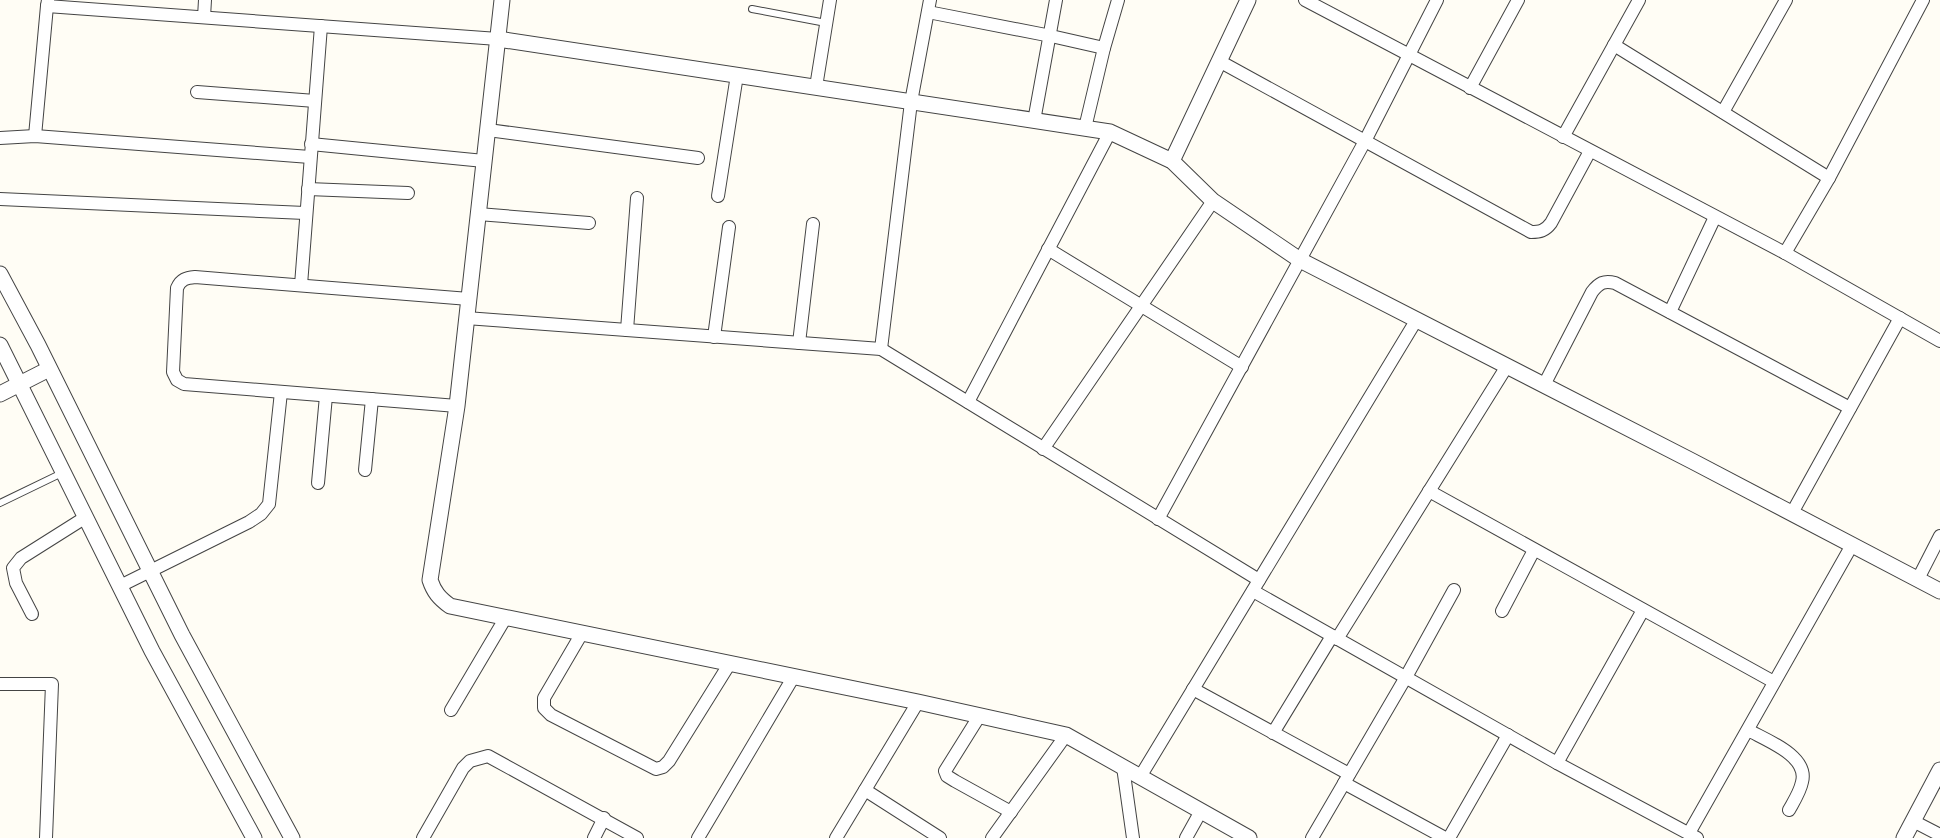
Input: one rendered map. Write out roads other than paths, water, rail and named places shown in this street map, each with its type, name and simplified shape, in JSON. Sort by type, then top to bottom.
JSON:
[{"type":"street","points":[[204,17],[205,0]]},
{"type":"street","points":[[502,0],[457,406],[430,580],[433,590],[440,598],[450,606],[794,676],[1066,735],[1249,838]]},
{"type":"street","points":[[816,87],[830,0]]},
{"type":"street","points":[[1034,120],[1051,36],[1056,0]]},
{"type":"street","points":[[1085,128],[1104,48],[1118,0]]},
{"type":"street","points":[[1172,161],[1248,0]]},
{"type":"street","points":[[1305,0],[1785,253],[1940,341]]},
{"type":"street","points":[[1158,519],[1365,141],[1437,0]]},
{"type":"street","points":[[1470,88],[1518,0]]},
{"type":"street","points":[[1563,137],[1639,0]]},
{"type":"street","points":[[1723,112],[1786,0]]},
{"type":"street","points":[[1785,253],[1829,178],[1923,0]]},
{"type":"street","points":[[35,136],[48,3],[204,17],[498,39],[1110,132],[1172,161],[1213,201],[1300,260],[1940,591]]},
{"type":"street","points":[[881,349],[910,102],[929,6],[1104,48]]},
{"type":"street","points":[[301,285],[305,213],[321,26]]},
{"type":"street","points":[[1614,45],[1829,178]]},
{"type":"street","points":[[1219,61],[1531,232],[1540,232],[1547,229],[1590,151]]},
{"type":"street","points":[[718,196],[737,75]]},
{"type":"street","points":[[198,92],[315,100]]},
{"type":"street","points":[[488,130],[698,158]]},
{"type":"street","points":[[968,402],[1110,132]]},
{"type":"street","points":[[0,138],[35,136],[310,157]]},
{"type":"street","points":[[311,144],[484,161]]},
{"type":"street","points":[[308,188],[408,193]]},
{"type":"street","points":[[627,330],[637,198]]},
{"type":"street","points":[[0,199],[305,213]]},
{"type":"street","points":[[1044,448],[1213,201]]},
{"type":"street","points":[[478,214],[589,224]]},
{"type":"street","points":[[1670,312],[1715,217]]},
{"type":"street","points":[[799,343],[813,224]]},
{"type":"street","points":[[714,337],[729,227]]},
{"type":"street","points":[[1048,249],[1242,367]]},
{"type":"street","points":[[0,274],[182,635],[292,838]]},
{"type":"street","points":[[457,406],[184,384],[176,380],[173,372],[177,288],[180,282],[186,278],[195,277],[468,299]]},
{"type":"street","points":[[1544,385],[1592,292],[1597,286],[1606,281],[1615,283],[1850,408]]},
{"type":"street","points":[[466,318],[881,349],[1158,519],[1335,638],[1557,763],[1693,836],[1774,682],[1852,545]]},
{"type":"street","points":[[1792,513],[1900,318]]},
{"type":"street","points":[[1140,777],[1416,319]]},
{"type":"street","points":[[0,345],[152,651],[254,838]]},
{"type":"street","points":[[1273,733],[1507,366]]},
{"type":"street","points":[[0,394],[49,369]]},
{"type":"street","points":[[120,586],[249,522],[261,514],[269,504],[281,392]]},
{"type":"street","points":[[318,483],[326,396]]},
{"type":"street","points":[[365,470],[372,399]]},
{"type":"street","points":[[1429,491],[1774,682]]},
{"type":"street","points":[[32,614],[16,583],[13,568],[21,558],[86,516]]},
{"type":"street","points":[[1918,579],[1940,536]]},
{"type":"street","points":[[1502,611],[1534,550]]},
{"type":"street","points":[[1312,838],[1406,677],[1454,590]]},
{"type":"street","points":[[1557,763],[1643,610]]},
{"type":"street","points":[[451,710],[506,617]]},
{"type":"street","points":[[582,632],[544,698],[544,708],[551,715],[656,769],[663,767],[669,761],[730,663]]},
{"type":"street","points":[[698,838],[794,676]]},
{"type":"street","points":[[0,684],[52,684],[46,838]]},
{"type":"street","points":[[1193,689],[1273,733],[1346,779],[1452,837],[1508,735]]},
{"type":"street","points":[[836,838],[918,702]]},
{"type":"street","points":[[980,715],[945,772],[947,776],[955,781],[1011,812]]},
{"type":"street","points":[[1748,730],[1788,752],[1801,765],[1802,782],[1789,810]]},
{"type":"street","points":[[992,838],[1066,735]]},
{"type":"street","points":[[423,838],[463,768],[470,761],[488,756],[604,818],[637,838]]},
{"type":"street","points":[[1123,767],[1133,838]]},
{"type":"street","points":[[1904,838],[1940,770]]},
{"type":"street","points":[[865,790],[940,838]]},
{"type":"street","points":[[1186,838],[1201,811]]},
{"type":"street","points":[[594,838],[604,818]]},
{"type":"street","points":[[1913,821],[1940,836]]},
{"type":"lane","points":[[752,9],[826,23]]},
{"type":"lane","points":[[0,503],[64,472]]}]
